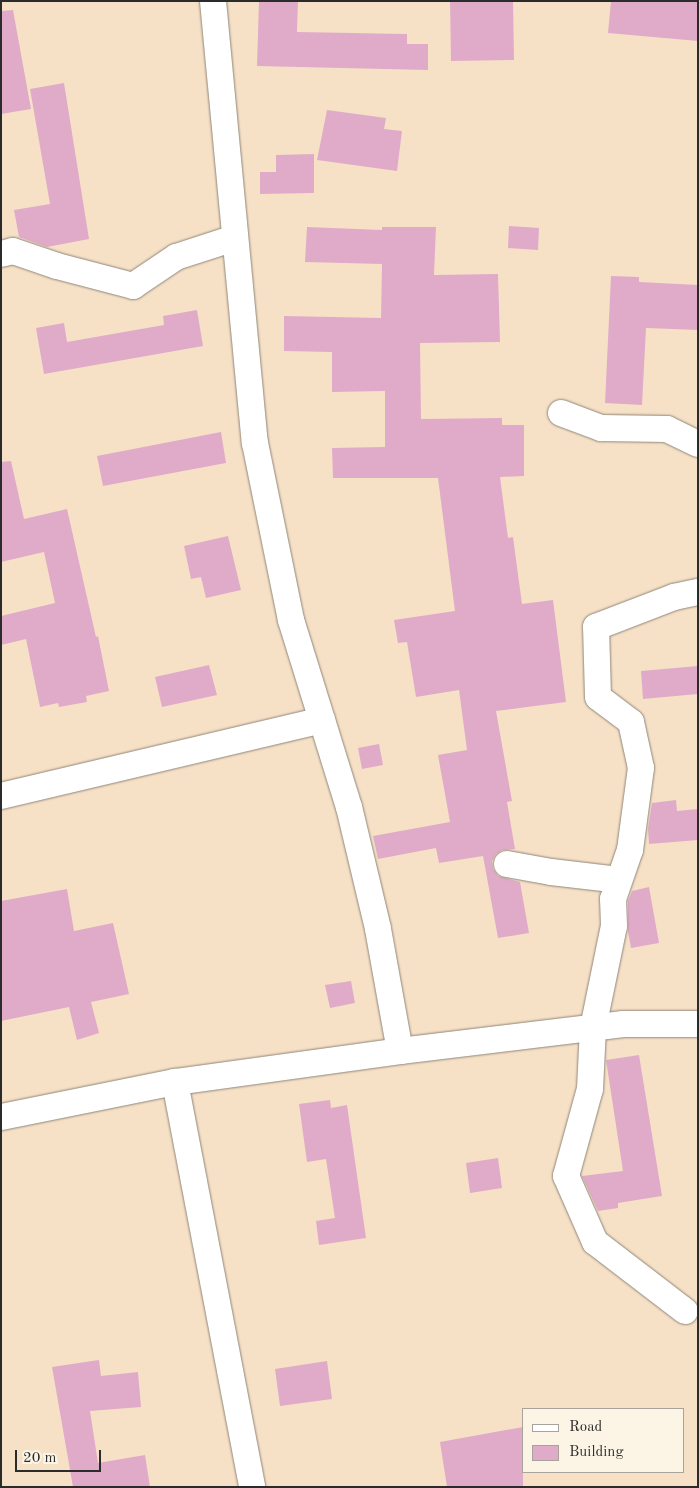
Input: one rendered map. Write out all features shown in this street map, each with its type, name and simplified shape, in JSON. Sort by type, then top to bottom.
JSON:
[{"type":"street","points":[[213,1],[255,443],[291,620],[349,807],[378,930],[400,1051]]},
{"type":"street","points":[[1,254],[13,251],[57,266],[133,286],[176,257],[235,238]]},
{"type":"street","points":[[561,413],[602,428],[667,429],[698,444]]},
{"type":"street","points":[[686,1311],[595,1242],[566,1176],[590,1089],[593,1028],[614,926],[613,899],[630,850],[641,768],[631,722],[598,697],[596,627],[674,597],[698,592]]},
{"type":"street","points":[[1,796],[322,720]]},
{"type":"street","points":[[507,864],[619,880]]},
{"type":"street","points":[[1,1117],[175,1082],[400,1051],[623,1024],[698,1024]]},
{"type":"street","points":[[175,1082],[252,1487]]},
{"type":"building","points":[[259,1],[298,1],[297,32],[407,34],[407,44],[428,44],[428,70],[257,66]]},
{"type":"building","points":[[450,1],[513,1],[514,60],[451,61]]},
{"type":"building","points":[[611,1],[698,1],[698,41],[608,33]]},
{"type":"building","points":[[13,10],[31,109],[1,114],[1,11]]},
{"type":"building","points":[[64,83],[89,239],[47,247],[19,237],[14,210],[50,204],[30,89]]},
{"type":"building","points":[[327,110],[386,118],[384,129],[402,131],[397,171],[317,160]]},
{"type":"building","points":[[314,154],[314,193],[260,194],[260,172],[276,172],[276,155]]},
{"type":"building","points":[[509,226],[539,228],[538,250],[508,248]]},
{"type":"building","points":[[307,227],[382,230],[382,227],[436,227],[434,275],[498,274],[500,342],[420,343],[421,419],[502,418],[502,425],[524,425],[524,476],[500,477],[508,538],[513,537],[522,604],[553,600],[566,702],[496,711],[512,801],[507,802],[515,849],[502,850],[496,854],[492,861],[493,869],[498,876],[520,882],[529,933],[498,938],[483,856],[439,863],[436,848],[378,859],[373,836],[450,822],[438,755],[467,750],[459,690],[416,697],[407,642],[398,643],[394,620],[455,611],[438,478],[333,478],[332,448],[385,447],[385,391],[332,392],[332,352],[284,351],[284,316],[381,318],[382,264],[305,262]]},
{"type":"building","points":[[611,276],[639,277],[639,282],[698,285],[698,330],[646,328],[642,405],[605,403]]},
{"type":"building","points":[[197,310],[203,346],[44,374],[36,328],[64,323],[67,342],[164,325],[163,316]]},
{"type":"building","points":[[221,432],[226,463],[103,486],[97,456]]},
{"type":"building","points":[[11,461],[24,519],[67,509],[96,637],[98,636],[109,691],[86,696],[87,702],[59,707],[58,703],[40,707],[26,639],[1,645],[1,616],[55,603],[44,552],[1,562],[1,462]]},
{"type":"building","points":[[228,536],[241,590],[206,598],[201,577],[191,579],[184,546]]},
{"type":"building","points":[[209,665],[217,695],[162,707],[155,677]]},
{"type":"building","points":[[698,666],[698,694],[643,699],[641,671]]},
{"type":"building","points":[[379,744],[383,765],[362,769],[358,748]]},
{"type":"building","points":[[676,800],[677,811],[698,809],[698,840],[649,844],[648,829],[652,803]]},
{"type":"building","points":[[649,887],[659,943],[631,948],[628,932],[628,901],[632,891]]},
{"type":"building","points":[[67,889],[74,931],[113,923],[129,994],[91,1002],[99,1033],[77,1040],[69,1007],[1,1021],[1,901]]},
{"type":"building","points":[[351,981],[355,1003],[330,1008],[325,985]]},
{"type":"building","points":[[639,1055],[662,1196],[618,1203],[618,1208],[598,1211],[582,1176],[623,1171],[606,1060]]},
{"type":"building","points":[[330,1100],[331,1108],[347,1105],[366,1238],[319,1245],[316,1221],[335,1218],[326,1159],[307,1162],[299,1104]]},
{"type":"building","points":[[498,1158],[502,1188],[470,1193],[466,1163]]},
{"type":"building","points":[[99,1360],[101,1376],[138,1372],[141,1407],[90,1411],[98,1463],[145,1455],[150,1487],[73,1487],[52,1367]]},
{"type":"building","points":[[327,1361],[332,1399],[280,1406],[275,1369]]},
{"type":"building","points":[[522,1427],[523,1487],[447,1487],[440,1442]]}]
